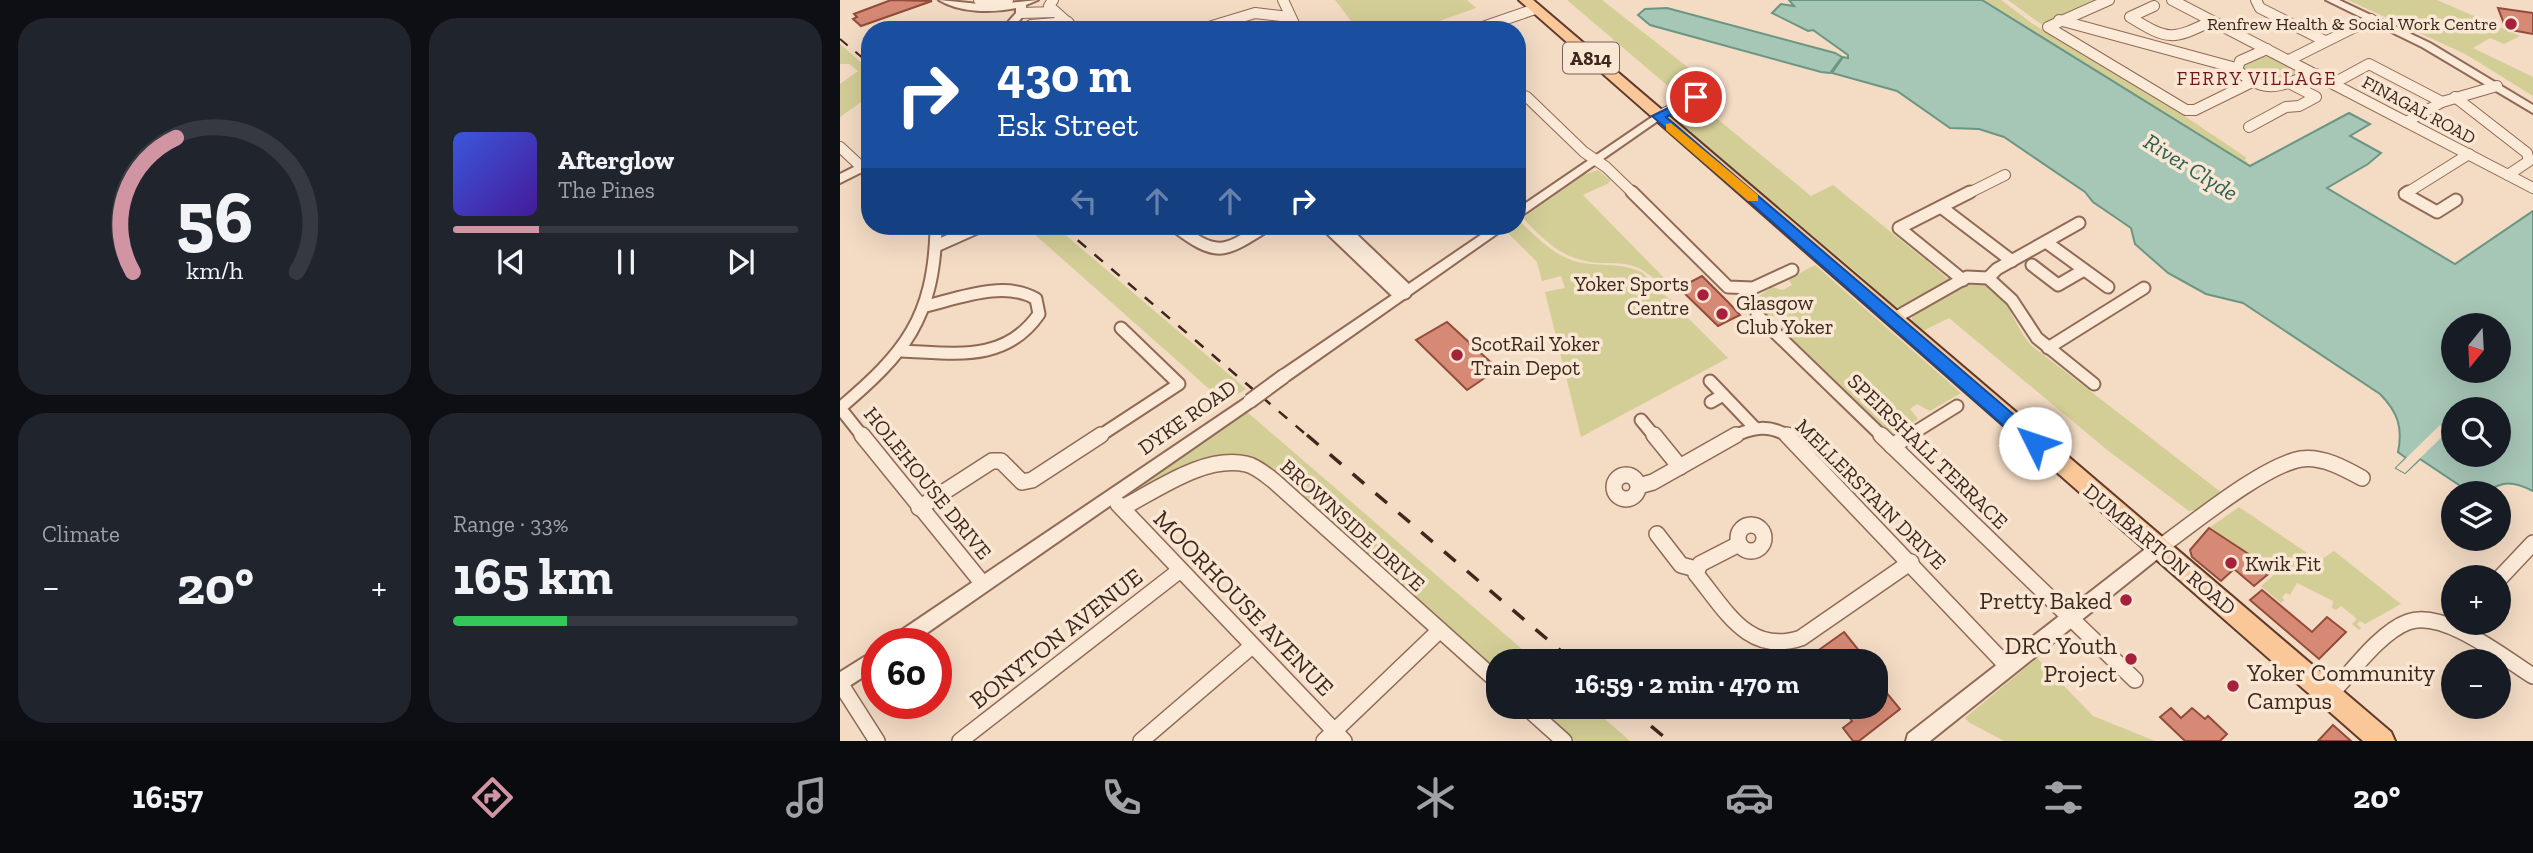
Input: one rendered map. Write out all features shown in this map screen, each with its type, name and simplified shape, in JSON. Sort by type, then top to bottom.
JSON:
[{"type":"main road","name":"DUMBARTON ROAD","points":[[1530,5],[2382,741]]},
{"type":"street","points":[[944,0],[987,10],[1055,12]]},
{"type":"street","points":[[979,0],[1007,0]]},
{"type":"street","points":[[1012,21],[1021,9],[1033,0]]},
{"type":"street","points":[[1229,21],[1255,13],[1282,0],[1291,21]]},
{"type":"street","points":[[2109,0],[2059,20],[2049,25],[2049,28],[2183,109],[2194,110],[2252,82]]},
{"type":"street","name":"FINAGAL ROAD","points":[[2172,0],[2533,188]]},
{"type":"street","points":[[2256,0],[2260,8],[2325,41]]},
{"type":"street","points":[[2331,0],[2426,46],[2497,86],[2533,110]]},
{"type":"street","points":[[1051,2],[1055,12],[1067,21]]},
{"type":"street","points":[[1494,21],[1530,5]]},
{"type":"street","points":[[2154,6],[2130,17],[2176,42],[2212,21]]},
{"type":"street","points":[[1255,13],[1278,21]]},
{"type":"street","points":[[2289,60],[2371,19]]},
{"type":"street","points":[[2059,20],[2236,68],[2252,82],[2274,88],[2316,74]]},
{"type":"street","points":[[2236,68],[2240,61],[2267,49]]},
{"type":"street","points":[[2333,83],[2370,65],[2442,102]]},
{"type":"street","points":[[2249,127],[2286,107],[2299,106],[2316,97],[2291,84]]},
{"type":"street","points":[[2406,122],[2442,102],[2497,86]]},
{"type":"street","points":[[1526,209],[1658,116],[1709,92]]},
{"type":"street","points":[[2455,97],[2527,153],[2529,161],[2508,174]]},
{"type":"street","points":[[1526,98],[1611,172],[1723,283],[1740,290],[1754,289],[1792,270]]},
{"type":"street","points":[[840,147],[861,164]]},
{"type":"street","points":[[2456,201],[2437,212],[2404,194],[2469,154]]},
{"type":"street","points":[[840,179],[861,171]]},
{"type":"street","points":[[1963,280],[1899,228],[2006,175]]},
{"type":"street","points":[[1941,207],[2012,261]]},
{"type":"street","points":[[1988,278],[2012,261],[2079,223]]},
{"type":"street","points":[[840,408],[873,381],[902,351],[914,333],[926,306],[934,276],[936,235]]},
{"type":"street","points":[[936,246],[961,235]]},
{"type":"street","points":[[1186,235],[1200,246],[1214,250],[1231,246],[1250,235]]},
{"type":"street","points":[[1336,235],[1396,292],[1405,293],[1404,287],[1349,235]]},
{"type":"street","name":"DYKE ROAD","points":[[919,628],[983,584],[1116,502],[1284,376],[1489,235]]},
{"type":"street","points":[[2046,242],[2108,287]]},
{"type":"street","points":[[2032,265],[2058,285],[2084,270]]},
{"type":"street","points":[[1893,319],[1963,280],[1977,275],[1988,278],[2012,300],[2032,333],[2094,384]]},
{"type":"street","points":[[2048,348],[2144,288]]},
{"type":"street","points":[[902,351],[966,353],[996,349],[1028,330],[1039,314],[1036,299],[1023,291],[990,293],[926,306]]},
{"type":"street","name":"SPEIRSHALL TERRACE","points":[[1758,315],[2135,680]]},
{"type":"street","points":[[919,508],[992,461],[1002,461],[1022,482],[1032,480],[1179,384],[1121,328]]},
{"type":"street","points":[[1639,486],[1650,484],[1755,428],[1710,381]]},
{"type":"street","points":[[1711,402],[1723,395]]},
{"type":"street","points":[[1892,446],[1957,406]]},
{"type":"street","name":"HOLEHOUSE DRIVE","points":[[840,408],[983,584]]},
{"type":"street","points":[[1641,420],[1681,467]]},
{"type":"street","name":"MELLERSTAIN DRIVE","points":[[1755,428],[1768,427],[1789,435],[2008,667]]},
{"type":"street","points":[[1914,741],[2159,548],[2250,486],[2293,461],[2321,461],[2362,478]]},
{"type":"street","name":"BROWNSIDE DRIVE","points":[[1116,502],[1203,468],[1233,463],[1247,464],[1274,481],[1486,671]]},
{"type":"street","name":"MOORHOUSE AVENUE","points":[[1116,502],[1252,646],[1334,738]]},
{"type":"street","points":[[1657,534],[1681,565],[1696,569]]},
{"type":"street","points":[[2511,571],[2527,560],[2533,543]]},
{"type":"street","points":[[1696,569],[1700,564],[1739,544]]},
{"type":"street","points":[[1696,569],[1698,576],[1738,627],[1756,638],[1781,643],[1801,638],[1911,562]]},
{"type":"street","name":"BONYTON AVENUE","points":[[960,741],[1179,571]]},
{"type":"street","points":[[2330,695],[2385,639],[2409,621],[2441,623]]},
{"type":"street","points":[[1334,738],[1440,630]]},
{"type":"street","points":[[2471,635],[2533,676]]},
{"type":"street","points":[[1141,741],[1252,646]]},
{"type":"street","points":[[861,668],[840,683],[877,741]]},
{"type":"street","points":[[1539,719],[1564,741]]},
{"type":"shaded area","points":[[1335,0],[1467,0],[1476,8],[1439,21],[1351,21]]},
{"type":"shaded area","points":[[1567,0],[1602,0],[1713,87],[1681,97]]},
{"type":"shaded area","points":[[1982,0],[2001,0],[2033,24],[2186,117],[2247,158],[2244,160],[2248,162],[2245,164]]},
{"type":"shaded area","points":[[2008,0],[2101,0],[2041,24]]},
{"type":"shaded area","points":[[2348,0],[2437,0],[2520,36],[2504,44],[2490,38],[2473,48],[2533,77],[2533,96],[2467,55]]},
{"type":"shaded area","points":[[840,44],[861,62],[861,102],[840,117],[840,84],[858,71],[849,64],[840,64]]},
{"type":"shaded area","points":[[2268,53],[2305,73],[2286,82],[2272,84],[2241,68]]},
{"type":"shaded area","points":[[1698,103],[1811,196],[1833,185],[1924,259],[1930,257],[1927,261],[1947,278],[1953,275],[1955,278],[1903,307],[1892,306],[1862,277],[1671,117]]},
{"type":"shaded area","points":[[1598,170],[1610,180],[1609,183],[1583,195],[1671,285],[1665,288],[1651,276],[1630,265],[1589,262],[1568,255],[1547,241],[1526,221],[1526,216],[1583,175]]},
{"type":"shaded area","points":[[1526,227],[1561,256],[1586,263],[1627,267],[1643,273],[1728,358],[1581,437],[1545,292],[1565,288],[1561,276],[1542,281],[1537,262],[1510,235],[1526,235]]},
{"type":"shaded area","points":[[1035,235],[1066,235],[1246,389],[1224,402]]},
{"type":"shaded area","points":[[1815,265],[1961,393],[1930,411],[1917,404],[1910,409],[1918,419],[1892,436],[1782,330],[1789,322],[1781,314],[1766,315],[1755,304],[1755,299],[1772,287],[1783,290],[1792,285],[1789,280],[1791,278]]},
{"type":"shaded area","points":[[1969,283],[1981,283],[1991,287],[2006,304],[2032,346],[2222,493],[2196,510],[2189,511],[2106,449],[1949,318],[1923,331],[1911,321],[1913,315]]},
{"type":"shaded area","points":[[1247,412],[1522,649],[1486,649],[1486,660],[1269,470],[1237,457],[1125,503],[1118,497]]},
{"type":"shaded area","points":[[2239,507],[2319,561],[2334,551],[2401,604],[2365,624],[2360,621],[2357,624],[2361,628],[2359,630],[2352,624],[2357,619],[2341,606],[2336,610],[2332,608],[2333,601],[2297,583],[2290,595],[2286,593],[2282,597],[2284,600],[2281,603],[2261,586],[2277,572],[2209,528]]},
{"type":"shaded area","points":[[2037,658],[2093,716],[2155,741],[2004,741],[1965,718]]},
{"type":"shaded area","points":[[1551,719],[1605,719],[1630,741],[1574,741]]},
{"type":"water","name":"River Clyde","points":[[1789,0],[1982,0],[2250,166],[2349,113],[2370,124],[2350,136],[2381,153],[2368,164],[2327,188],[2455,264],[2533,211],[2533,491],[2511,484],[2511,481],[2453,481],[2420,459],[2405,473],[2396,468],[2406,458],[2398,452],[2398,421],[2380,394],[2243,303],[2206,294],[2168,273],[2135,244],[2131,228],[2093,202],[2085,192],[2004,137],[1979,129],[1950,128],[1897,91],[1832,73],[1843,57],[1848,58],[1848,55],[1813,30],[1808,31],[1772,13],[1781,4],[1794,6]]},
{"type":"water","points":[[1667,8],[1842,57],[1830,73],[1821,72],[1650,25],[1638,15],[1645,9]]},
{"type":"pier","points":[[2441,426],[2441,438],[2405,473],[2396,468]]},
{"type":"building","points":[[891,0],[932,1],[875,21],[861,21],[861,26],[853,19],[857,17],[854,14]]},
{"type":"building","name":"Renfrew Health & Social Work Centre","points":[[2498,8],[2533,13],[2533,34],[2506,29]]},
{"type":"building","name":"Yoker Sports Centre","points":[[1702,276],[1740,315],[1718,326],[1679,288]]},
{"type":"building","name":"ScotRail Yoker Train Depot","points":[[1447,322],[1498,369],[1467,390],[1416,340]]},
{"type":"building","name":"Kwik Fit","points":[[2209,528],[2273,570],[2254,586],[2234,569],[2221,581],[2192,557],[2190,550]]},
{"type":"building","points":[[2262,590],[2312,632],[2327,617],[2346,632],[2319,659],[2250,600]]},
{"type":"building","points":[[1844,632],[1858,649],[1820,649]]},
{"type":"building","points":[[1888,694],[1900,709],[1888,718]]},
{"type":"building","points":[[2171,708],[2181,718],[2192,708],[2205,719],[2208,716],[2227,734],[2220,741],[2185,741],[2160,717]]},
{"type":"building","points":[[1850,719],[1887,719],[1859,741],[1853,741],[1843,728],[1852,721]]},
{"type":"building","points":[[2333,725],[2351,741],[2318,741]]},
{"type":"railway","points":[[840,39],[861,56]]},
{"type":"railway","points":[[1072,235],[1309,437]]},
{"type":"railway","points":[[1307,435],[1559,649]]},
{"type":"railway","points":[[1642,719],[1669,741]]},
{"type":"slow traffic","points":[[1671,127],[1753,198]]},
{"type":"place","name":"Renfrew Health & Social Work Centre","points":[[2511,24]]},
{"type":"place","name":"Yoker Sports Centre","points":[[1703,295]]},
{"type":"place","name":"Glasgow Club Yoker","points":[[1722,314]]},
{"type":"place","name":"ScotRail Yoker Train Depot","points":[[1457,355]]},
{"type":"place","name":"Kwik Fit","points":[[2231,563]]},
{"type":"place","name":"Pretty Baked","points":[[2126,600]]},
{"type":"place","name":"DRC Youth Project","points":[[2131,659]]},
{"type":"place","name":"Yoker Community Campus","points":[[2233,686]]},
{"type":"district","name":"FERRY VILLAGE","points":[[2257,78]]},
{"type":"route","points":[[1696,97],[1658,116],[2035,443]]}]
